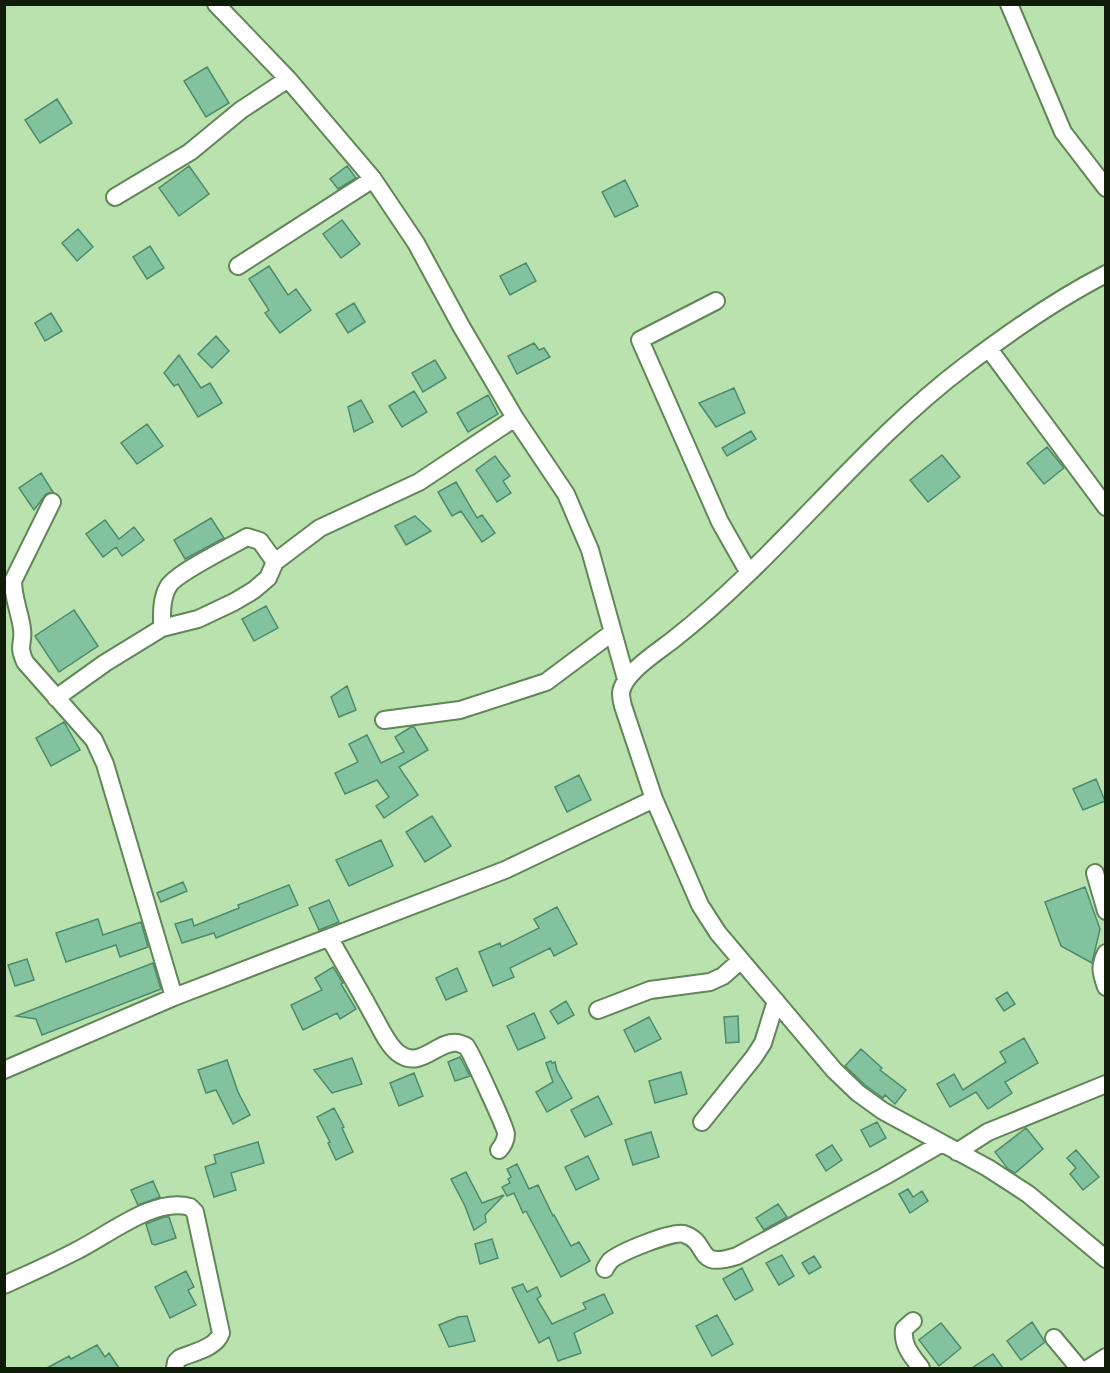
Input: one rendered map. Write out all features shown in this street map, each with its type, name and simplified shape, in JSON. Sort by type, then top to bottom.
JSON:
[{"type":"street","points":[[216,4],[288,79],[373,179],[416,243],[515,418],[566,494],[590,550],[626,679]]},
{"type":"street","points":[[1009,4],[1063,132],[1106,188]]},
{"type":"street","points":[[115,197],[190,152],[241,110],[288,79]]},
{"type":"street","points":[[238,266],[373,179]]},
{"type":"street","points":[[1106,274],[1043,312],[965,366],[847,471],[749,573],[697,621],[626,679],[621,693],[623,706],[654,799],[700,905],[740,961],[834,1070],[858,1093],[910,1128],[988,1168],[1028,1194],[1106,1259]]},
{"type":"street","points":[[716,302],[640,340],[720,522],[749,573]]},
{"type":"street","points":[[990,349],[1106,507]]},
{"type":"street","points":[[56,698],[105,663],[162,628],[198,619],[254,590],[268,578],[276,562],[320,528],[419,482],[515,418]]},
{"type":"street","points":[[52,502],[13,581],[13,591],[22,629],[20,649],[25,662],[94,740],[105,764],[174,997]]},
{"type":"street","points":[[162,628],[164,595],[169,584],[184,573],[247,537],[260,542],[276,562]]},
{"type":"street","points":[[384,720],[460,710],[546,682],[613,632]]},
{"type":"street","points":[[4,1070],[174,997],[505,870],[654,799]]},
{"type":"street","points":[[1095,873],[1106,911]]},
{"type":"street","points":[[330,939],[384,1034],[398,1053],[407,1058],[420,1058],[456,1042],[466,1046],[502,1118],[506,1133],[505,1142],[499,1150]]},
{"type":"street","points":[[1106,953],[1100,972],[1106,987]]},
{"type":"street","points":[[598,1010],[650,990],[710,982],[723,976],[740,961]]},
{"type":"street","points":[[702,1122],[763,1043],[776,1001]]},
{"type":"street","points":[[605,1269],[610,1261],[642,1245],[677,1233],[686,1235],[698,1244],[703,1254],[712,1261],[737,1256],[885,1176],[1106,1084]]},
{"type":"street","points":[[4,1285],[77,1251],[130,1220],[156,1209],[176,1204],[190,1207],[195,1212],[221,1333],[219,1340],[213,1345],[180,1358],[175,1368]]},
{"type":"street","points":[[914,1321],[904,1329],[903,1338],[905,1345],[921,1368]]},
{"type":"street","points":[[1054,1338],[1079,1368]]},
{"type":"street","points":[[1089,1368],[1106,1357]]},
{"type":"building","points":[[207,67],[229,103],[206,117],[184,81]]},
{"type":"building","points":[[57,99],[72,123],[40,143],[25,120]]},
{"type":"building","points":[[189,166],[209,194],[179,216],[159,188]]},
{"type":"building","points":[[347,166],[356,178],[338,189],[330,179]]},
{"type":"building","points":[[625,180],[638,206],[615,217],[602,192]]},
{"type":"building","points":[[342,220],[360,244],[341,258],[323,234]]},
{"type":"building","points":[[78,229],[93,247],[77,261],[62,243]]},
{"type":"building","points":[[150,246],[164,268],[147,279],[133,257]]},
{"type":"building","points":[[526,263],[536,281],[510,295],[500,276]]},
{"type":"building","points":[[269,266],[288,295],[296,289],[311,310],[280,333],[265,313],[269,310],[249,279]]},
{"type":"building","points":[[354,303],[365,322],[348,333],[336,314]]},
{"type":"building","points":[[51,313],[62,331],[45,341],[35,323]]},
{"type":"building","points":[[216,336],[229,351],[212,368],[198,354]]},
{"type":"building","points":[[534,343],[539,350],[544,348],[550,357],[517,374],[508,356]]},
{"type":"building","points":[[179,355],[201,388],[210,383],[222,403],[198,417],[178,384],[174,386],[164,373]]},
{"type":"building","points":[[435,360],[446,378],[423,392],[412,373]]},
{"type":"building","points":[[734,388],[745,413],[716,427],[699,403]]},
{"type":"building","points":[[414,391],[427,412],[402,427],[389,406]]},
{"type":"building","points":[[488,395],[498,414],[468,432],[457,413]]},
{"type":"building","points":[[361,400],[373,422],[354,432],[348,407]]},
{"type":"building","points":[[147,424],[163,446],[137,464],[121,443]]},
{"type":"building","points":[[751,431],[756,439],[727,456],[722,448]]},
{"type":"building","points":[[1047,447],[1064,468],[1044,484],[1027,463]]},
{"type":"building","points":[[942,455],[960,477],[928,502],[910,480]]},
{"type":"building","points":[[495,456],[510,476],[503,481],[511,493],[497,502],[476,470]]},
{"type":"building","points":[[41,473],[53,492],[46,494],[34,510],[19,488]]},
{"type":"building","points":[[456,482],[477,518],[482,515],[495,533],[482,542],[461,511],[452,516],[438,492]]},
{"type":"building","points":[[415,516],[431,531],[406,545],[395,526]]},
{"type":"building","points":[[211,518],[224,538],[185,559],[174,540]]},
{"type":"building","points":[[105,520],[119,539],[134,527],[144,540],[122,556],[116,547],[103,557],[86,534]]},
{"type":"building","points":[[266,606],[278,628],[254,641],[242,619]]},
{"type":"building","points":[[74,610],[98,646],[59,672],[35,636]]},
{"type":"building","points":[[347,686],[356,710],[339,717],[331,697]]},
{"type":"building","points":[[64,722],[80,750],[51,766],[36,738]]},
{"type":"building","points":[[414,727],[428,750],[399,767],[418,795],[384,818],[376,806],[389,797],[377,780],[345,794],[335,773],[358,762],[349,744],[367,735],[381,763],[404,752],[395,737]]},
{"type":"building","points":[[579,775],[591,800],[567,812],[555,787]]},
{"type":"building","points":[[1096,779],[1105,801],[1083,810],[1073,789]]},
{"type":"building","points":[[432,816],[451,846],[425,862],[406,832]]},
{"type":"building","points":[[381,840],[393,866],[349,886],[336,860]]},
{"type":"building","points":[[183,882],[187,891],[161,902],[157,893]]},
{"type":"building","points":[[289,885],[298,905],[216,938],[214,933],[182,943],[175,924],[192,919],[194,926],[239,908],[238,905]]},
{"type":"building","points":[[1085,887],[1100,929],[1092,963],[1061,946],[1045,902]]},
{"type":"building","points":[[329,900],[339,922],[319,930],[309,908]]},
{"type":"building","points":[[557,907],[577,944],[554,956],[550,948],[510,968],[514,977],[493,986],[479,952],[500,943],[501,947],[539,928],[534,919]]},
{"type":"building","points":[[98,919],[103,935],[141,922],[148,947],[120,957],[116,945],[66,962],[56,933]]},
{"type":"building","points":[[27,959],[34,980],[15,986],[8,965]]},
{"type":"building","points":[[153,963],[161,989],[42,1035],[36,1019],[16,1016]]},
{"type":"building","points":[[333,967],[356,1009],[340,1019],[337,1013],[303,1030],[291,1005],[322,990],[315,978]]},
{"type":"building","points":[[457,968],[467,991],[446,1000],[436,978]]},
{"type":"building","points":[[1007,992],[1015,1004],[1004,1011],[996,999]]},
{"type":"building","points":[[566,1001],[574,1015],[558,1024],[550,1011]]},
{"type":"building","points":[[534,1013],[545,1038],[518,1050],[507,1026]]},
{"type":"building","points":[[738,1016],[739,1042],[726,1043],[724,1017]]},
{"type":"building","points":[[649,1017],[661,1039],[635,1052],[624,1030]]},
{"type":"building","points":[[1024,1038],[1038,1063],[1005,1082],[1012,1093],[988,1109],[976,1092],[950,1107],[937,1084],[954,1074],[963,1090],[1006,1062],[1000,1052]]},
{"type":"building","points":[[861,1049],[882,1068],[880,1070],[906,1090],[895,1104],[885,1095],[883,1098],[865,1085],[845,1066]]},
{"type":"building","points":[[460,1057],[470,1076],[455,1081],[448,1062]]},
{"type":"building","points":[[352,1058],[362,1084],[332,1093],[314,1070]]},
{"type":"building","points":[[227,1060],[238,1092],[250,1115],[233,1124],[216,1090],[206,1093],[198,1070]]},
{"type":"building","points":[[555,1062],[557,1071],[572,1098],[547,1112],[536,1092],[553,1082],[546,1063]]},
{"type":"building","points":[[681,1072],[687,1094],[655,1103],[649,1081]]},
{"type":"building","points":[[414,1073],[423,1096],[399,1106],[390,1083]]},
{"type":"building","points":[[598,1096],[612,1124],[585,1137],[571,1110]]},
{"type":"building","points":[[334,1108],[353,1152],[336,1160],[317,1117]]},
{"type":"building","points":[[877,1122],[886,1138],[870,1147],[861,1130]]},
{"type":"building","points":[[1026,1128],[1043,1149],[1015,1173],[1008,1169],[995,1152]]},
{"type":"building","points":[[651,1132],[659,1157],[633,1165],[625,1140]]},
{"type":"building","points":[[258,1142],[264,1163],[231,1173],[236,1190],[214,1197],[205,1167],[216,1163],[214,1155]]},
{"type":"building","points":[[832,1145],[842,1160],[826,1171],[816,1155]]},
{"type":"building","points":[[1076,1150],[1099,1177],[1083,1190],[1070,1174],[1076,1168],[1067,1158]]},
{"type":"building","points":[[588,1156],[599,1179],[576,1190],[565,1167]]},
{"type":"building","points":[[517,1164],[529,1189],[538,1185],[571,1246],[579,1242],[590,1261],[561,1277],[526,1211],[523,1213],[514,1193],[507,1196],[502,1187],[510,1183],[508,1179],[511,1177],[507,1169]]},
{"type":"building","points":[[466,1172],[482,1203],[504,1195],[485,1215],[486,1222],[474,1230],[451,1179]]},
{"type":"building","points":[[153,1181],[160,1197],[138,1205],[131,1190]]},
{"type":"building","points":[[908,1189],[913,1197],[922,1191],[928,1201],[910,1213],[899,1194]]},
{"type":"building","points":[[778,1204],[787,1217],[764,1230],[756,1218]]},
{"type":"building","points":[[169,1217],[176,1238],[152,1244],[146,1224]]},
{"type":"building","points":[[492,1239],[498,1258],[480,1264],[475,1244]]},
{"type":"building","points":[[782,1255],[794,1276],[779,1285],[766,1263]]},
{"type":"building","points":[[814,1256],[821,1267],[809,1274],[802,1263]]},
{"type":"building","points":[[742,1268],[753,1290],[735,1300],[723,1279]]},
{"type":"building","points":[[186,1271],[194,1287],[188,1290],[196,1305],[170,1318],[155,1287]]},
{"type":"building","points":[[523,1284],[527,1292],[537,1287],[541,1296],[537,1299],[552,1324],[586,1309],[583,1303],[604,1294],[613,1313],[574,1333],[581,1353],[558,1361],[549,1337],[539,1343],[512,1288]]},
{"type":"building","points":[[717,1315],[733,1344],[712,1356],[696,1326]]},
{"type":"building","points":[[467,1316],[475,1341],[449,1347],[439,1325],[458,1317]]},
{"type":"building","points":[[1032,1322],[1045,1342],[1021,1360],[1007,1341]]},
{"type":"building","points":[[941,1323],[961,1348],[939,1366],[919,1340]]},
{"type":"building","points":[[97,1345],[105,1357],[109,1353],[119,1368],[47,1368],[69,1356],[71,1359]]},
{"type":"building","points":[[993,1354],[1003,1368],[972,1368]]}]
